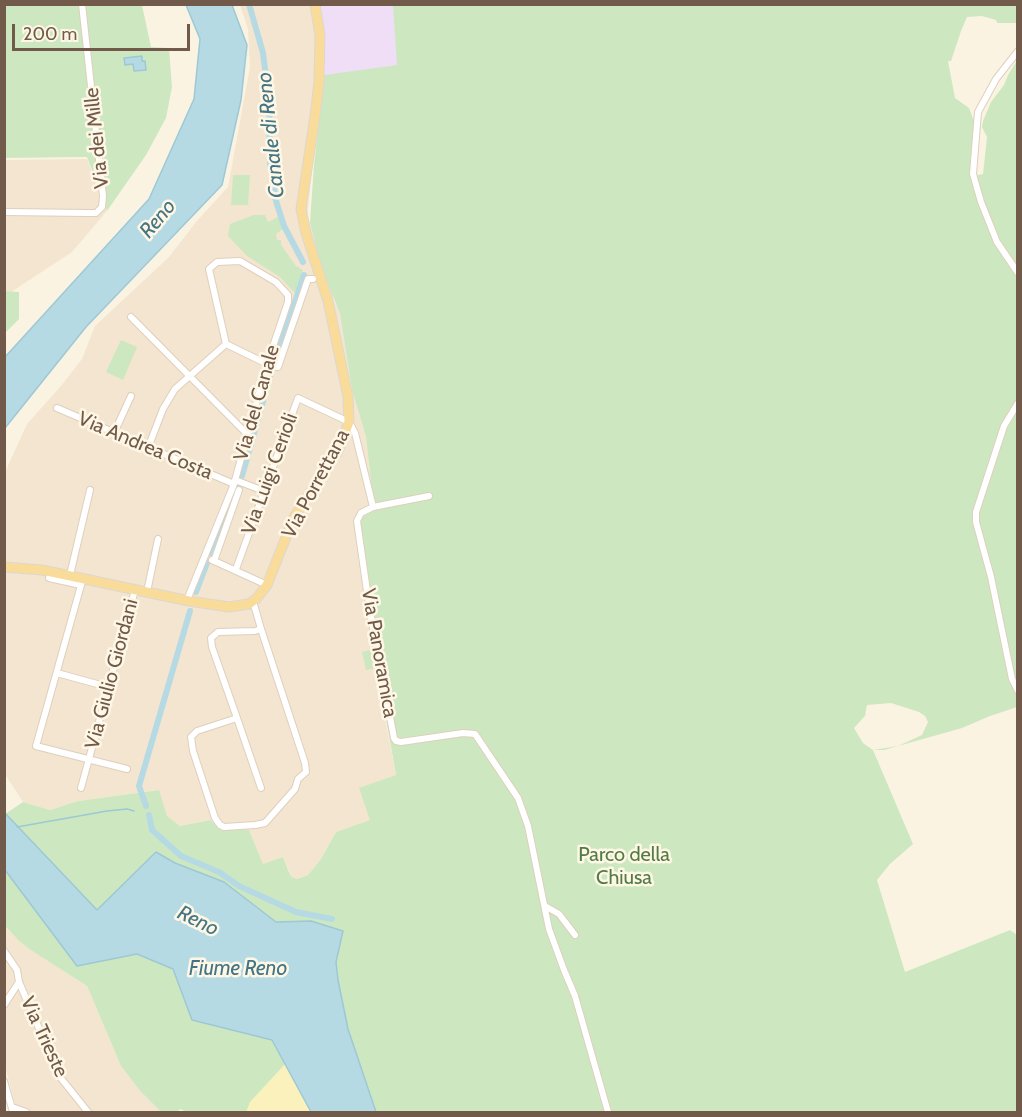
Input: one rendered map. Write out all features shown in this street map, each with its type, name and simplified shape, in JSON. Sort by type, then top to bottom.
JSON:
[{"type":"main road","name":"Via Porrettana","points":[[253,601],[267,585],[294,517],[338,451],[349,422],[348,397],[339,350],[301,209],[319,82],[320,34],[315,4]]},
{"type":"main road","points":[[4,567],[70,575],[82,581],[229,607],[242,606],[253,601]]},
{"type":"street","name":"Via dei Mille","points":[[4,212],[89,213],[101,209],[103,196],[82,4]]},
{"type":"street","points":[[1017,51],[996,79],[978,112],[973,174],[997,242],[1017,273]]},
{"type":"street","name":"Via del Canale","points":[[187,600],[234,482],[267,365],[288,302],[288,295],[276,282],[240,261],[217,262],[210,266],[209,272],[225,344]]},
{"type":"street","points":[[148,448],[163,409],[175,389],[225,344],[267,365],[278,367],[308,279],[313,279]]},
{"type":"street","points":[[131,317],[248,435]]},
{"type":"street","points":[[114,433],[131,396]]},
{"type":"street","name":"Via Luigi Cerioli","points":[[236,569],[298,398],[349,422]]},
{"type":"street","points":[[1017,403],[1004,426],[976,512],[976,522],[991,577],[1012,679],[1017,690]]},
{"type":"street","name":"Via Andrea Costa","points":[[57,408],[148,448],[234,482],[264,491]]},
{"type":"street","points":[[349,422],[358,442],[373,507],[429,495]]},
{"type":"street","points":[[70,575],[90,490]]},
{"type":"street","points":[[214,561],[239,490]]},
{"type":"street","name":"Via Panoramica","points":[[373,507],[361,513],[357,524],[370,612],[394,738],[398,742],[463,733],[475,734],[518,798],[528,826],[549,929],[575,996],[608,1113]]},
{"type":"street","points":[[147,592],[158,539]]},
{"type":"street","points":[[206,557],[267,585]]},
{"type":"street","points":[[49,578],[82,581],[36,746],[127,769]]},
{"type":"street","name":"Via Giulio Giordani","points":[[81,788],[135,590]]},
{"type":"street","points":[[237,718],[196,731],[190,741],[217,822],[224,827],[265,823],[295,789],[298,779],[306,772],[253,601]]},
{"type":"street","points":[[261,629],[215,632],[211,638],[212,647],[261,788]]},
{"type":"street","points":[[57,673],[108,687]]},
{"type":"street","points":[[544,906],[559,914],[575,935]]},
{"type":"street","points":[[4,951],[17,970],[18,982]]},
{"type":"street","name":"Via Trieste","points":[[4,1005],[18,982]]},
{"type":"street","name":"Via Trieste","points":[[18,982],[60,1077],[88,1113]]},
{"type":"street","points":[[4,1081],[12,1110],[26,1113]]},
{"type":"shaded area","points":[[240,5],[402,5],[320,110],[307,223],[358,200],[333,298],[340,314],[352,390],[366,437],[374,509],[380,693],[396,775],[370,820],[336,832],[321,859],[308,875],[296,879],[292,877],[283,857],[263,865],[249,830],[221,830],[209,820],[180,826],[167,816],[158,790],[78,801],[50,810],[23,802],[5,774],[5,472],[27,424],[82,359],[95,326],[169,257],[196,222],[228,187],[250,67],[248,29]]},
{"type":"shaded area","points":[[315,5],[402,5],[423,93],[316,111],[320,35]]},
{"type":"shaded area","points":[[87,159],[107,211],[72,252],[5,296],[4,160]]},
{"type":"shaded area","points":[[4,926],[29,949],[87,986],[121,1066],[140,1091],[161,1112],[17,1112],[5,1066]]},
{"type":"green space","points":[[4,5],[142,5],[151,47],[169,48],[172,87],[166,118],[146,155],[107,211],[87,157],[5,158]]},
{"type":"green space","name":"Parco della Chiusa","points":[[393,5],[1017,5],[1017,23],[997,23],[996,20],[982,16],[967,17],[951,61],[948,61],[955,98],[969,108],[974,121],[974,176],[983,174],[987,137],[982,127],[983,121],[991,102],[1004,85],[1017,60],[1017,707],[962,728],[884,750],[873,750],[913,844],[890,864],[877,880],[905,972],[1010,930],[1017,935],[1017,1112],[187,1112],[180,1109],[177,1112],[161,1112],[140,1091],[121,1066],[87,986],[29,949],[5,926],[5,814],[23,802],[50,810],[78,801],[159,790],[167,816],[180,826],[210,820],[221,830],[249,830],[263,864],[283,857],[292,877],[297,879],[308,875],[321,859],[336,832],[370,820],[359,788],[396,775],[377,668],[366,670],[362,652],[374,649],[358,520],[374,509],[366,437],[352,390],[340,314],[321,266],[310,222],[324,75],[397,65]],"holes":[[[891,703],[919,712],[928,722],[922,735],[898,746],[873,750],[863,743],[854,728],[865,716],[867,705]]]},
{"type":"green space","points":[[233,175],[250,175],[248,205],[231,205]]},
{"type":"green space","points":[[254,215],[265,215],[268,222],[278,217],[284,228],[276,234],[277,240],[281,240],[281,245],[296,266],[303,270],[295,293],[280,277],[247,256],[228,236],[230,224]]},
{"type":"green space","points":[[5,291],[19,292],[19,319],[5,333]]},
{"type":"green space","points":[[121,340],[137,347],[123,380],[106,372]]},
{"type":"sand","points":[[285,1064],[311,1112],[246,1112],[250,1102]]},
{"type":"water","name":"Reno","points":[[186,5],[232,5],[247,45],[241,100],[222,185],[86,327],[5,428],[5,357],[149,199],[194,99],[200,39]]},
{"type":"water","points":[[142,56],[146,70],[134,71],[133,64],[125,65],[124,58]]},
{"type":"water","name":"Fiume Reno","points":[[4,812],[97,910],[156,852],[175,863],[224,882],[276,922],[311,921],[343,931],[336,962],[338,980],[348,1029],[376,1112],[311,1112],[272,1040],[192,1020],[173,969],[137,954],[77,966],[5,870]]},
{"type":"waterway","name":"Canale di Reno","points":[[249,4],[263,53],[269,101],[270,163],[276,201],[284,226],[303,262]]},
{"type":"waterway","name":"Canale di Reno","points":[[275,361],[304,275]]},
{"type":"waterway","name":"Canale di Reno","points":[[242,476],[271,373]]},
{"type":"waterway","points":[[211,553],[238,486]]},
{"type":"waterway","points":[[196,592],[207,563]]},
{"type":"waterway","points":[[146,806],[139,786],[190,611]]},
{"type":"waterway","points":[[17,827],[107,811],[127,809],[134,811]]},
{"type":"waterway","points":[[149,815],[152,830],[181,856],[219,872],[239,886],[296,912],[332,919]]}]
